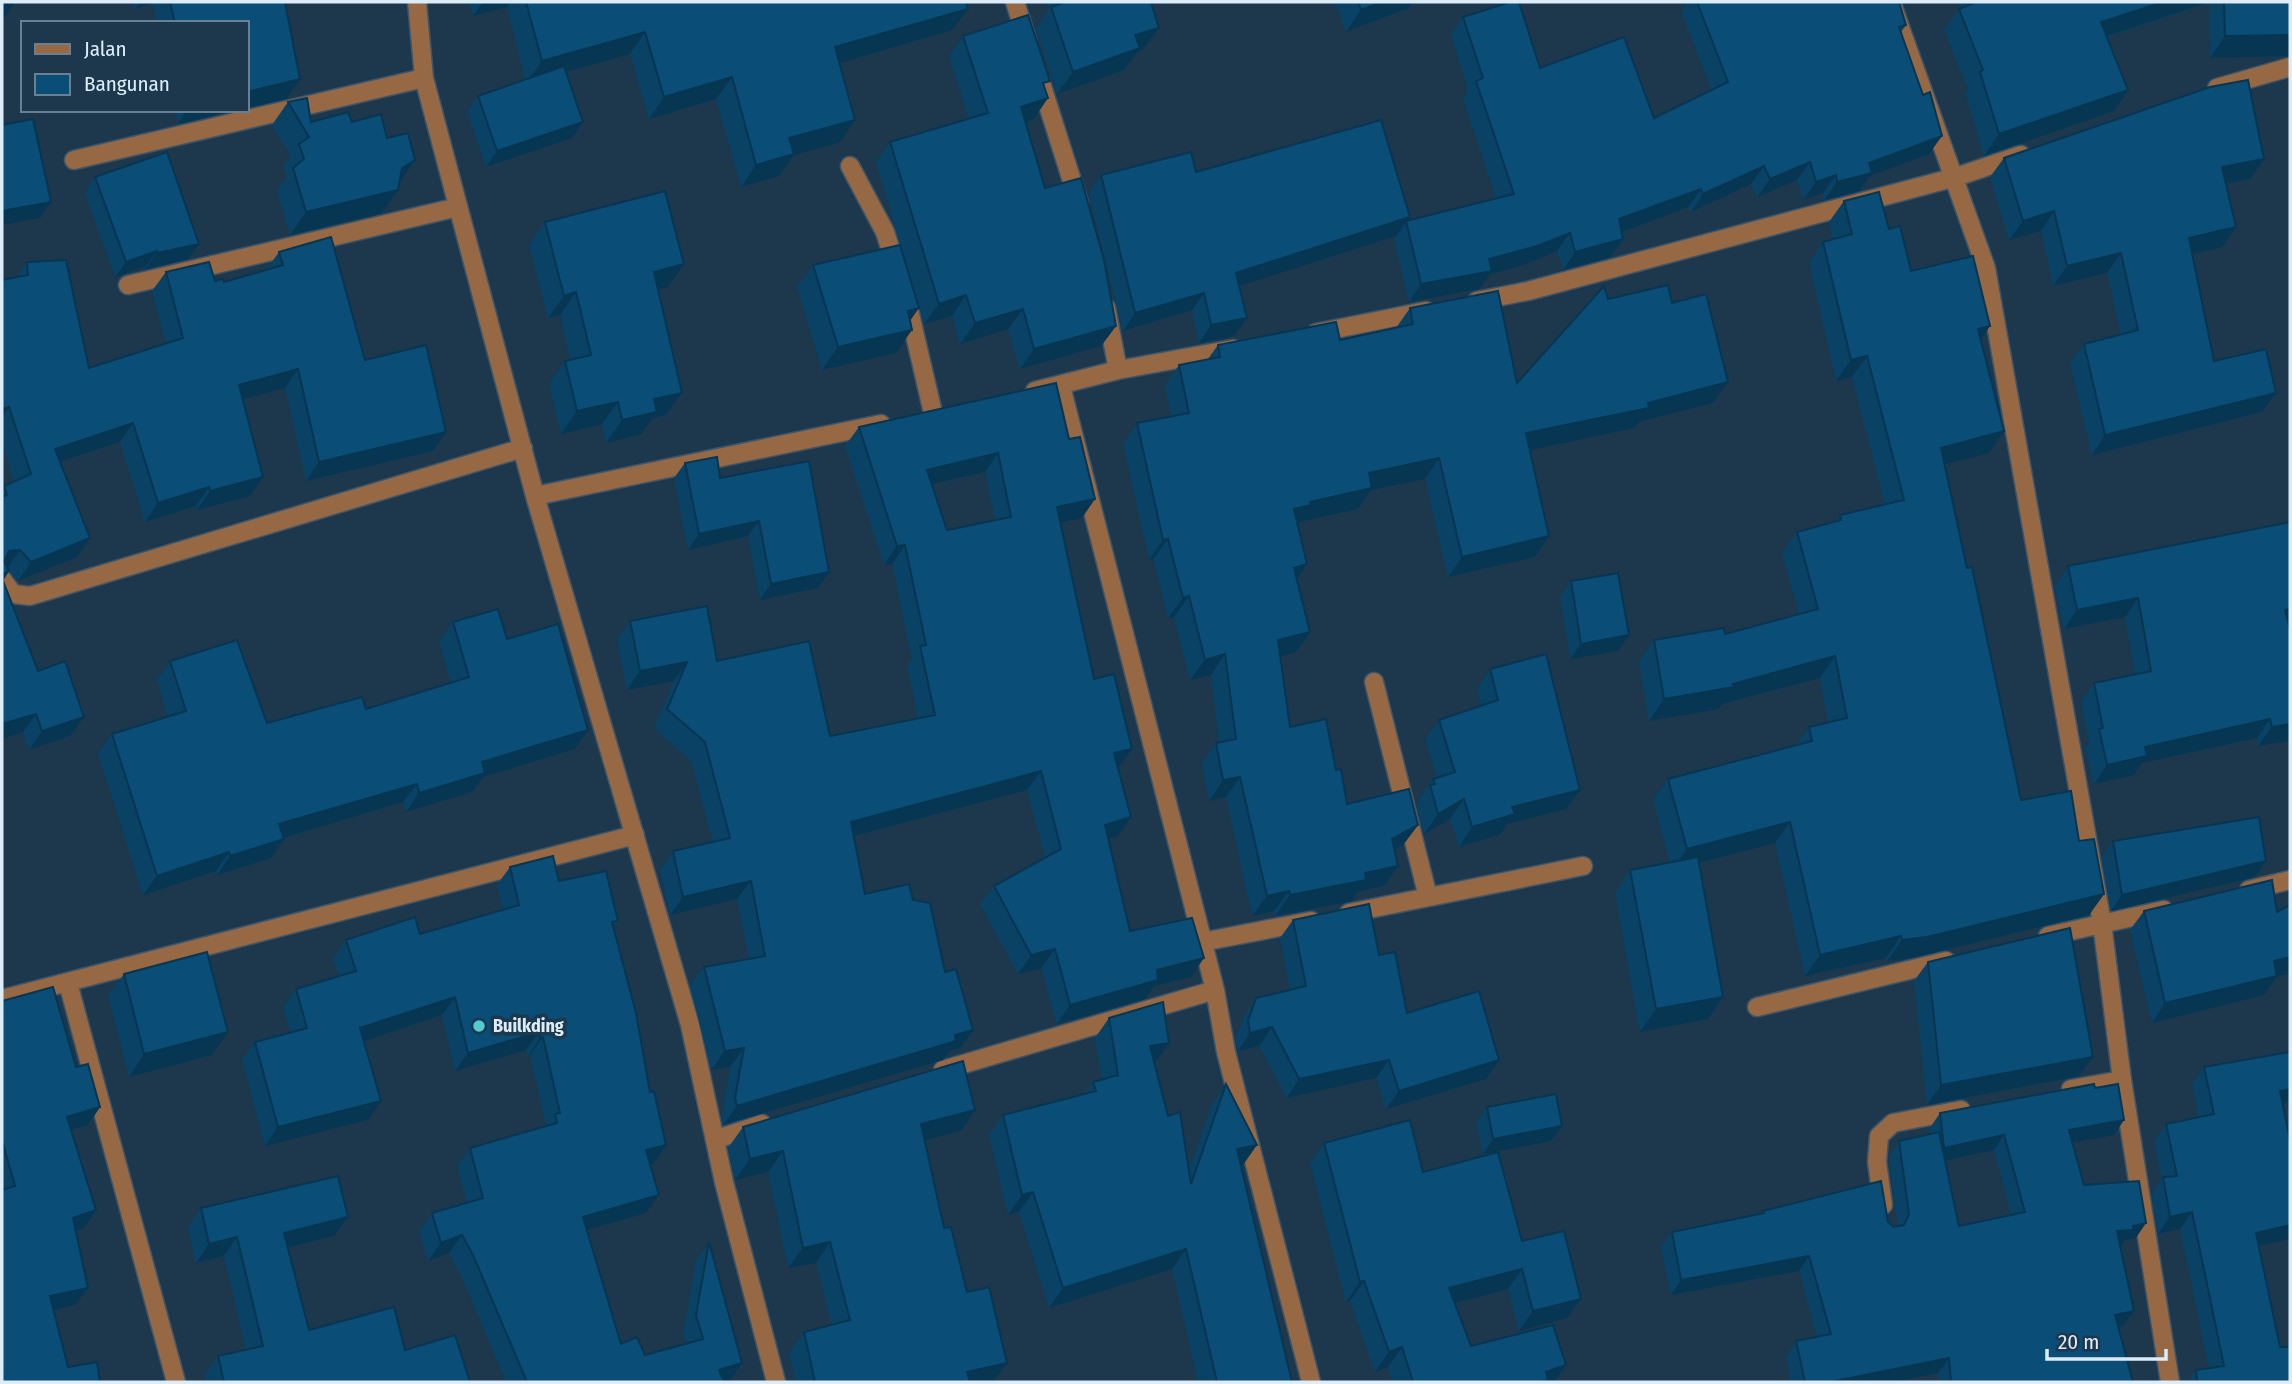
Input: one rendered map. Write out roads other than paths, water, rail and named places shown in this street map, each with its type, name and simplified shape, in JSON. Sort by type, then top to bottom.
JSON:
[{"type":"street","points":[[417,2],[424,78],[535,496],[690,1025],[724,1182],[776,1382]]},
{"type":"street","points":[[1015,2],[1083,221]]},
{"type":"street","points":[[1891,2],[1956,177],[1986,268],[2102,923],[2122,1080],[2170,1382]]},
{"type":"street","points":[[2204,93],[2290,67]]},
{"type":"street","points":[[74,160],[424,78]]},
{"type":"street","points":[[1299,336],[1528,292],[1956,177],[2034,150]]},
{"type":"street","points":[[850,166],[885,232],[908,303],[933,413]]},
{"type":"street","points":[[128,285],[458,207]]},
{"type":"street","points":[[1100,284],[1114,335],[1118,370]]},
{"type":"street","points":[[1023,394],[1118,370],[1248,346]]},
{"type":"street","points":[[1061,386],[1215,990],[1226,1052],[1311,1382]]},
{"type":"street","points":[[535,496],[893,421]]},
{"type":"street","points":[[2,579],[13,594],[30,596],[523,448]]},
{"type":"street","points":[[1374,682],[1428,897]]},
{"type":"street","points":[[2,999],[635,835]]},
{"type":"street","points":[[1202,942],[1583,866]]},
{"type":"street","points":[[2237,893],[2290,880]]},
{"type":"street","points":[[2035,939],[2184,905]]},
{"type":"street","points":[[1757,1007],[1969,955]]},
{"type":"street","points":[[68,983],[176,1382]]},
{"type":"street","points":[[927,1075],[1215,990]]},
{"type":"street","points":[[2054,1093],[2122,1080]]},
{"type":"street","points":[[1885,1217],[1877,1162],[1879,1136],[1893,1123],[1973,1108]]},
{"type":"street","points":[[716,1139],[783,1118]]},
{"type":"place","name":"Builkding","points":[[479,1026]]}]
